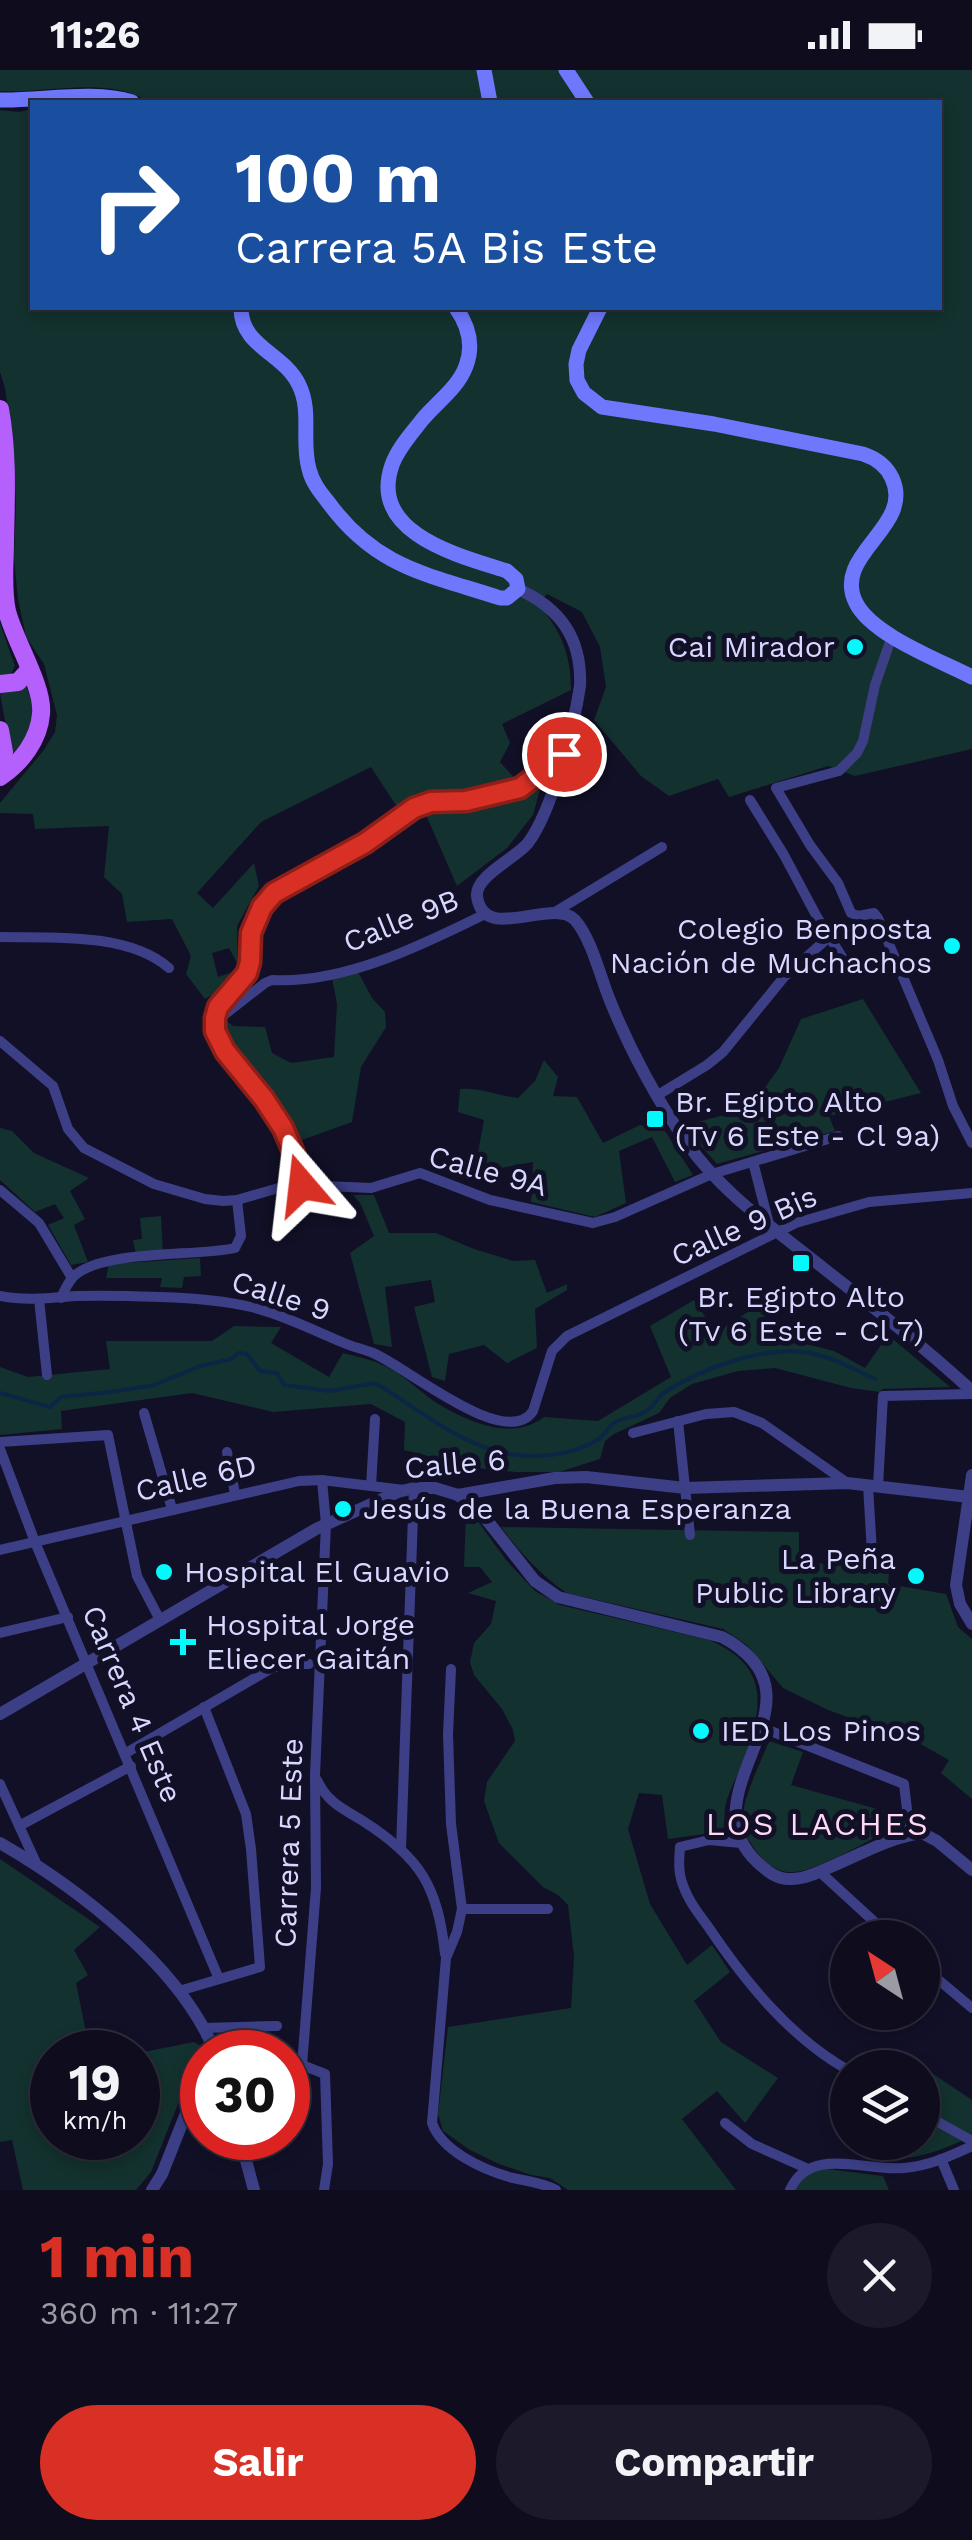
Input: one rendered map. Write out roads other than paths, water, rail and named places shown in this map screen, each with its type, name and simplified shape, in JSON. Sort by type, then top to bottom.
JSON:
[{"type":"main road","points":[[484,70],[490,100]]},
{"type":"main road","points":[[566,70],[586,100]]},
{"type":"main road","points":[[0,100],[124,100]]},
{"type":"main road","points":[[240,310],[248,334],[288,368],[299,384],[305,404],[309,469],[316,486],[345,526],[396,563],[500,598],[510,597],[518,589],[516,578],[508,571],[438,548],[401,520],[389,498],[390,474],[399,450],[454,386],[467,363],[469,338],[457,310]]},
{"type":"main road","points":[[599,310],[576,364],[584,393],[602,408],[714,424],[863,454],[887,469],[896,489],[894,510],[855,567],[851,586],[854,599],[870,622],[972,677]]},
{"type":"main road","points":[[0,409],[6,452],[5,596],[40,696],[38,731],[24,755],[1,772]]},
{"type":"main road","points":[[0,684],[18,682],[28,670]]},
{"type":"main road","points":[[0,730],[1,772]]},
{"type":"street","points":[[485,914],[478,900],[478,888],[519,852],[541,820],[564,754],[580,686],[576,649],[566,629],[553,609],[518,589]]},
{"type":"street","points":[[892,636],[857,753],[838,771],[776,788],[838,883],[851,912],[858,916],[874,913],[878,918],[938,1060],[953,1106],[972,1143]]},
{"type":"street","points":[[302,1185],[283,1128],[225,1051],[214,1023],[221,1002],[247,973],[253,924],[274,893],[365,843],[414,808],[520,788],[564,754]]},
{"type":"street","points":[[750,800],[847,965]]},
{"type":"street","name":"Calle 9B","points":[[214,1023],[272,980],[325,977],[420,946],[485,914],[496,919],[555,912],[662,846]]},
{"type":"street","points":[[555,912],[567,914],[579,926],[618,1020],[658,1095],[687,1143],[712,1174],[972,1392]]},
{"type":"street","points":[[658,1095],[723,1052],[776,985],[829,936]]},
{"type":"street","points":[[0,937],[88,940],[126,946],[146,952],[169,968]]},
{"type":"street","name":"Calle 9A","points":[[0,1040],[53,1086],[68,1130],[84,1148],[170,1190],[205,1200],[237,1200],[302,1185],[371,1188],[405,1176],[426,1174],[478,1196],[593,1223],[616,1218],[712,1174],[838,1136]]},
{"type":"street","points":[[753,1162],[774,1228]]},
{"type":"street","points":[[0,1190],[38,1223],[72,1278]]},
{"type":"street","name":"Calle 9 Bis","points":[[527,1419],[552,1351],[567,1336],[774,1228],[869,1202],[972,1193]]},
{"type":"street","points":[[61,1298],[72,1278],[90,1268],[128,1258],[232,1250],[241,1236],[237,1200]]},
{"type":"street","name":"Calle 9","points":[[0,1296],[40,1300],[164,1297],[247,1306],[384,1358],[479,1415],[504,1421],[527,1419]]},
{"type":"street","points":[[40,1300],[47,1375]]},
{"type":"street","points":[[872,1553],[873,1486],[883,1396],[972,1392]]},
{"type":"street","points":[[632,1433],[715,1412],[734,1412],[774,1430],[847,1483]]},
{"type":"street","points":[[144,1413],[172,1510]]},
{"type":"street","points":[[371,1486],[376,1419]]},
{"type":"street","points":[[678,1421],[690,1535]]},
{"type":"street","points":[[0,1445],[108,1435],[137,1576],[160,1620]]},
{"type":"street","name":"Carrera 4 Este","points":[[0,1445],[35,1542],[219,1979]]},
{"type":"street","points":[[227,1452],[235,1494]]},
{"type":"street","points":[[968,1618],[958,1595],[956,1576],[972,1474]]},
{"type":"street","name":"Calle 6","points":[[0,1714],[326,1524],[410,1489],[434,1488],[458,1494],[555,1478],[586,1477],[685,1488],[847,1483],[969,1497]]},
{"type":"street","name":"Calle 6D","points":[[0,1550],[282,1484],[322,1480],[410,1489]]},
{"type":"street","name":"Carrera 5 Este","points":[[322,1480],[326,1524],[315,1775],[316,1888],[302,2065],[326,2074],[328,2145],[324,2190]]},
{"type":"street","points":[[401,1849],[410,1489]]},
{"type":"street","points":[[458,1494],[482,1514],[535,1580],[558,1597],[711,1634],[732,1643],[752,1662],[766,1689],[767,1702],[763,1728],[735,1802],[736,1829],[741,1843],[764,1868],[782,1879],[802,1878],[894,1839],[922,1833],[972,1870]]},
{"type":"street","points":[[0,1632],[68,1617]]},
{"type":"street","points":[[126,1753],[279,1665],[309,1664]]},
{"type":"street","points":[[446,1958],[458,1932],[462,1909],[451,1824],[451,1669]]},
{"type":"street","points":[[179,1991],[260,1967],[246,1814],[204,1707]]},
{"type":"street","points":[[763,1728],[904,1784],[910,1834]]},
{"type":"street","points":[[19,1826],[131,1766]]},
{"type":"street","points":[[315,1775],[334,1804],[401,1849],[425,1877],[436,1898],[446,1958],[431,2118],[434,2128],[444,2142],[485,2168],[556,2190]]},
{"type":"street","points":[[0,1784],[37,1864]]},
{"type":"street","points":[[0,1840],[66,1885],[112,1923],[179,1991],[204,2028],[277,2026]]},
{"type":"street","points":[[741,1843],[709,1840],[680,1847],[680,1877],[688,1896],[739,1973],[792,2028],[830,2059]]},
{"type":"street","points":[[820,1872],[872,1920]]},
{"type":"street","points":[[462,1909],[548,1909]]},
{"type":"street","points":[[940,1981],[972,2008]]},
{"type":"street","points":[[725,2123],[752,2144],[806,2168]]},
{"type":"street","points":[[940,2124],[972,2144]]},
{"type":"street","points":[[154,2189],[180,2129]]},
{"type":"street","points":[[790,2190],[806,2168],[825,2163],[901,2168],[927,2165],[972,2144]]},
{"type":"street","points":[[941,2159],[954,2190]]},
{"type":"street","points":[[246,2160],[254,2190]]},
{"type":"waterway","points":[[0,1393],[50,1407],[61,1397],[155,1385],[239,1353],[247,1354],[260,1371],[277,1373],[284,1385],[330,1391],[375,1383],[473,1443],[532,1456],[567,1452],[589,1444],[617,1421],[646,1411],[680,1383],[750,1356],[803,1352],[875,1379]]},
{"type":"place","name":"Cai Mirador","points":[[855,647]]},
{"type":"place","name":"Colegio Benposta Nación de Muchachos","points":[[952,946]]},
{"type":"place","name":"Br. Egipto Alto (Tv 6 Este - Cl 9a)","points":[[655,1119]]},
{"type":"place","name":"Br. Egipto Alto (Tv 6 Este - Cl 7)","points":[[801,1263]]},
{"type":"place","name":"Jesús de la Buena Esperanza","points":[[343,1509]]},
{"type":"place","name":"Hospital El Guavio","points":[[164,1572]]},
{"type":"place","name":"La Peña Public Library","points":[[916,1576]]},
{"type":"place","name":"Hospital Jorge Eliecer Gaitán","points":[[183,1642]]},
{"type":"place","name":"IED Los Pinos","points":[[701,1731]]},
{"type":"district","name":"LOS LACHES","points":[[818,1824]]}]
